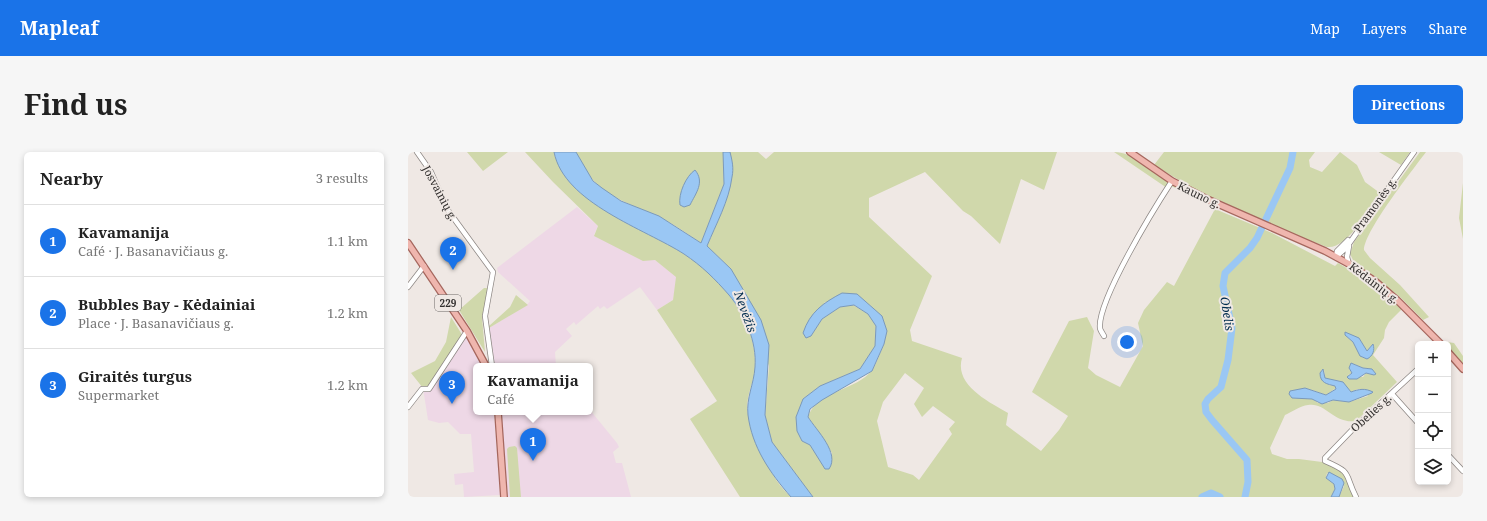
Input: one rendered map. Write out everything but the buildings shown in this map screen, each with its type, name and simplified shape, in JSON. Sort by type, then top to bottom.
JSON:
[{"type":"main road","name":"Kauno g.","points":[[1130,152],[1172,181],[1209,200],[1274,229]]},
{"type":"main road","name":"Kėdainių g.","points":[[1274,229],[1336,256],[1370,277],[1391,295],[1438,341]]},
{"type":"main road","name":"229","points":[[408,243],[467,331],[484,363]]},
{"type":"main road","points":[[1451,355],[1463,369]]},
{"type":"main road","points":[[498,415],[504,497]]},
{"type":"street","name":"Josvainių g.","points":[[417,152],[431,172],[450,214],[493,272],[485,316],[492,363]]},
{"type":"street","name":"Pramonės g.","points":[[1336,256],[1341,253],[1414,152]]},
{"type":"street","points":[[1104,336],[1100,328],[1102,310],[1127,256],[1172,181]]},
{"type":"street","points":[[1325,251],[1339,248],[1351,238]]},
{"type":"street","points":[[1349,264],[1347,257],[1351,238]]},
{"type":"street","points":[[1336,256],[1339,248]]},
{"type":"street","points":[[408,287],[424,266]]},
{"type":"street","points":[[408,407],[422,389],[429,389],[467,331]]},
{"type":"street","name":"Obelies g.","points":[[1356,497],[1348,475],[1341,468],[1325,461],[1325,458],[1354,428],[1415,372]]},
{"type":"street","points":[[1392,394],[1415,420]]},
{"type":"street","points":[[1451,458],[1463,471]]},
{"type":"shaded area","points":[[577,207],[598,226],[594,235],[655,260],[677,277],[673,300],[657,310],[640,287],[607,309],[604,306],[600,309],[598,306],[576,325],[574,322],[566,329],[572,336],[555,352],[556,363],[495,363],[489,328],[527,305],[530,301],[498,272],[497,268]]},
{"type":"shaded area","points":[[461,336],[466,336],[480,363],[473,363],[473,415],[494,415],[500,495],[464,497],[463,484],[455,485],[454,474],[474,472],[471,434],[460,434],[448,422],[439,423],[428,420],[423,388],[429,387]]},
{"type":"shaded area","points":[[593,414],[619,447],[613,452],[616,463],[622,463],[631,497],[508,497],[501,415],[593,415]]},
{"type":"green space","points":[[467,152],[508,152],[483,171]]},
{"type":"green space","points":[[525,152],[554,152],[557,161],[565,173],[577,188],[591,200],[620,219],[691,258],[713,277],[735,303],[750,332],[755,354],[754,376],[748,400],[748,414],[756,437],[774,476],[791,497],[740,497],[690,419],[717,401],[657,310],[673,300],[676,277],[655,260],[643,261],[594,236],[598,226]]},
{"type":"green space","points":[[576,152],[723,152],[724,184],[701,243],[674,225],[620,200],[599,186],[590,177]]},
{"type":"green space","points":[[730,152],[758,152],[766,159],[774,152],[1057,152],[1044,190],[1021,179],[1000,244],[971,216],[963,211],[925,172],[869,198],[869,217],[932,276],[910,330],[912,341],[962,358],[961,368],[963,376],[968,384],[983,398],[1008,413],[1006,425],[1041,451],[1059,430],[1068,416],[1032,392],[1069,321],[1087,317],[1094,331],[1088,368],[1096,375],[1120,387],[1143,346],[1138,323],[1144,310],[1167,282],[1174,286],[1215,209],[1272,233],[1335,266],[1338,263],[1367,280],[1402,309],[1389,322],[1385,330],[1384,338],[1373,355],[1397,382],[1356,421],[1341,419],[1314,405],[1302,407],[1285,415],[1270,448],[1272,454],[1287,459],[1322,462],[1338,468],[1347,475],[1354,497],[1339,497],[1344,486],[1327,473],[1326,478],[1334,484],[1335,489],[1331,497],[813,497],[772,442],[765,415],[769,366],[731,269],[707,246],[721,213]],"holes":[[[825,302],[870,305],[884,344],[874,367],[866,377],[828,396],[812,408],[808,417],[832,453],[825,468],[810,445],[802,441],[803,399],[820,386],[860,369],[875,346],[876,326],[868,314],[853,305],[840,307],[822,319],[811,336]],[[1347,337],[1359,338],[1367,351],[1373,344],[1374,349],[1369,358],[1363,358],[1353,342]],[[1354,364],[1363,368],[1369,368],[1371,374],[1366,373],[1363,377],[1348,375],[1352,373],[1349,369]],[[1321,370],[1324,370],[1325,377]],[[905,373],[924,388],[914,404],[922,417],[933,406],[955,422],[949,429],[952,434],[919,480],[913,475],[888,467],[877,421],[883,402]],[[1325,378],[1340,381],[1351,392],[1358,389],[1363,389],[1368,396],[1349,402],[1333,400],[1328,403],[1318,403],[1313,399],[1292,398],[1289,394],[1290,391],[1312,390],[1326,395],[1336,388],[1335,386],[1329,385]]]},
{"type":"green space","points":[[1114,152],[1134,158],[1146,165],[1170,184],[1216,207],[1169,185],[1167,188]]},
{"type":"green space","points":[[1164,152],[1315,152],[1309,160],[1310,167],[1322,172],[1340,152],[1357,165],[1365,182],[1380,193],[1350,235],[1335,246],[1327,247],[1238,210],[1175,178],[1154,165]]},
{"type":"green space","points":[[1379,152],[1410,152],[1401,165]]},
{"type":"green space","points":[[1420,152],[1426,152],[1380,215],[1366,241],[1364,250],[1370,258],[1400,285],[1429,317],[1423,320],[1400,297],[1354,262],[1350,254],[1354,242]]},
{"type":"green space","points":[[1463,183],[1463,239],[1459,218]]},
{"type":"green space","points":[[484,288],[488,288],[482,317],[485,352],[459,310]]},
{"type":"green space","points":[[516,295],[528,305],[489,328],[489,326],[510,307]]},
{"type":"green space","points":[[451,317],[461,333],[461,336],[429,387],[423,388],[411,373],[435,361],[446,342]]},
{"type":"green space","points":[[1451,343],[1454,343],[1463,356],[1463,365],[1451,352]]},
{"type":"green space","points":[[515,446],[517,448],[521,497],[510,497],[507,449]]},
{"type":"water","name":"Nevėžis","points":[[554,152],[576,152],[593,181],[602,188],[621,201],[659,216],[701,243],[724,184],[723,152],[730,152],[733,174],[728,195],[707,246],[731,269],[761,320],[769,345],[765,415],[772,442],[813,497],[791,497],[769,469],[753,438],[748,409],[755,367],[754,348],[745,320],[729,295],[713,278],[684,254],[608,213],[589,200],[573,186],[561,170]]},
{"type":"water","points":[[695,170],[699,179],[697,192],[690,205],[684,207],[680,205],[681,191],[689,176]]},
{"type":"water","points":[[842,293],[857,294],[882,316],[887,331],[884,344],[872,371],[822,400],[810,409],[808,417],[822,435],[830,449],[832,456],[832,463],[829,469],[825,469],[810,445],[802,441],[797,431],[796,417],[803,399],[820,386],[860,369],[875,346],[876,326],[868,314],[854,305],[840,307],[822,319],[811,336],[806,338],[803,333],[809,319],[813,314],[823,305]]},
{"type":"water","points":[[1345,332],[1359,338],[1367,351],[1373,344],[1374,351],[1372,355],[1367,359],[1360,356],[1353,342],[1345,335]]},
{"type":"water","points":[[1351,363],[1363,368],[1372,369],[1376,374],[1366,373],[1357,379],[1349,379],[1347,377],[1352,373],[1349,368]]},
{"type":"water","points":[[1323,369],[1325,378],[1343,382],[1351,392],[1362,389],[1373,392],[1349,402],[1333,400],[1322,404],[1312,399],[1292,398],[1289,394],[1290,391],[1305,388],[1326,395],[1336,389],[1335,386],[1327,384],[1321,379],[1320,373]]},
{"type":"water","points":[[1329,472],[1342,479],[1344,483],[1339,497],[1331,497],[1335,489],[1334,484],[1326,478]]},
{"type":"waterway","name":"Obelis","points":[[1245,497],[1248,482],[1247,460],[1212,420],[1206,412],[1205,404],[1208,399],[1221,387],[1228,360],[1232,328],[1223,286],[1225,273],[1250,248],[1257,238],[1290,168],[1293,152]]},
{"type":"waterway","name":"Obelis","points":[[1202,497],[1211,493],[1220,497]]},
{"type":"place","name":"Bubbles Bay - Kėdainiai","points":[[453,270]]},
{"type":"place","name":"Giraitės turgus","points":[[452,404]]},
{"type":"place","name":"Kavamanija","points":[[533,461]]}]
